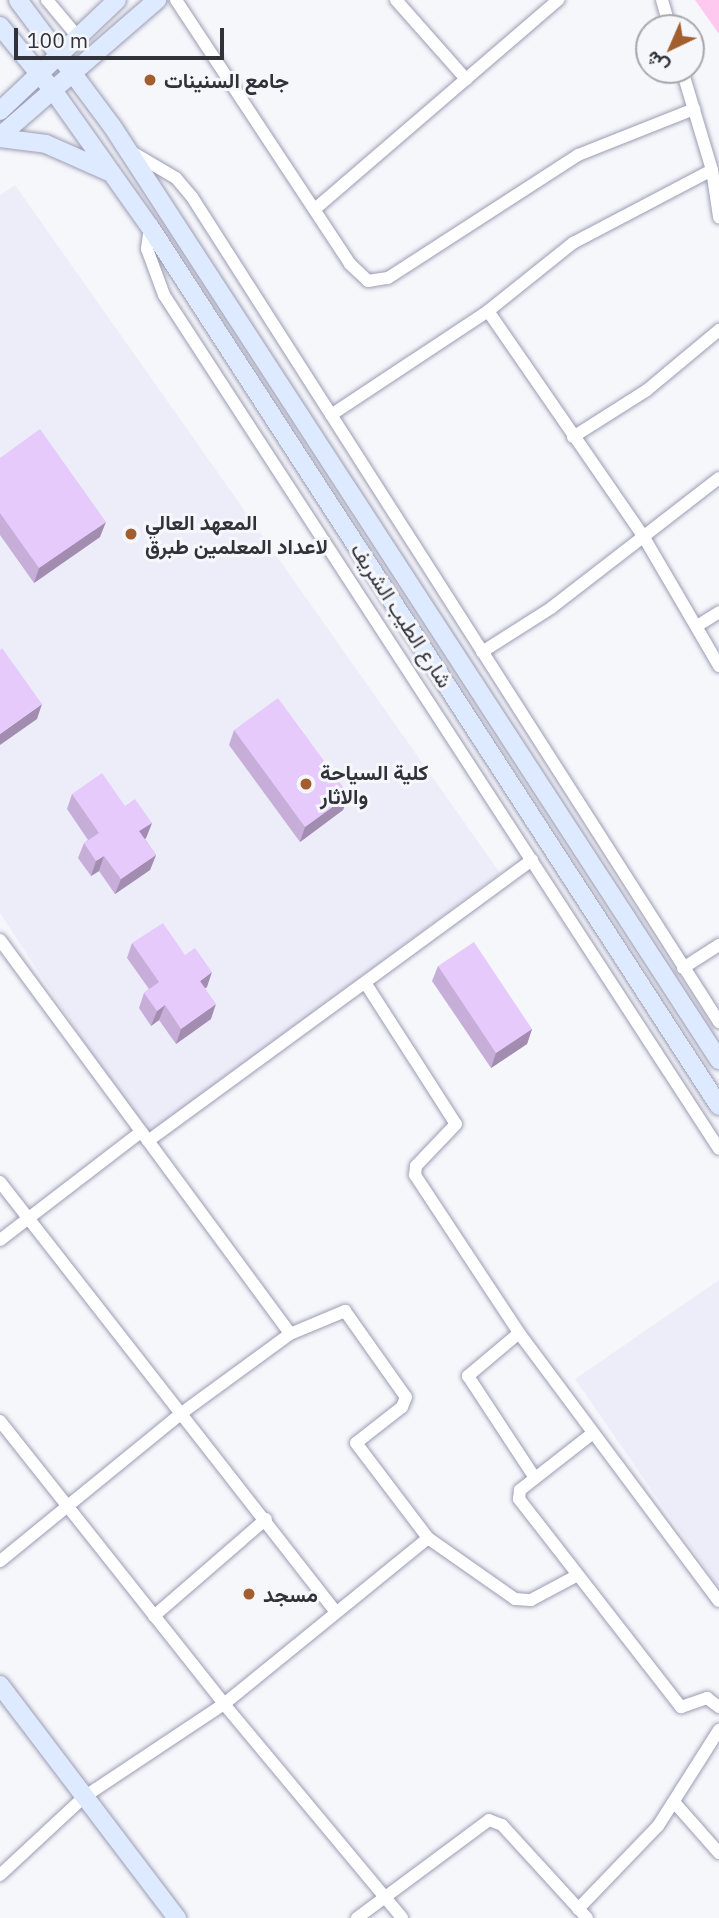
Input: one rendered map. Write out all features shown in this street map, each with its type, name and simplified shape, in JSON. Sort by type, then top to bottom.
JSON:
[{"type":"main road","name":"شارع الطيب الشريف","points":[[18,0],[60,53],[127,149],[719,1060]]},
{"type":"main road","points":[[0,111],[117,0]]},
{"type":"main road","points":[[0,137],[76,75],[157,0]]},
{"type":"main road","name":"شارع الطيب الشريف","points":[[0,26],[55,93],[150,227],[719,1106]]},
{"type":"main road","points":[[0,137],[46,144],[115,176]]},
{"type":"main road","points":[[0,1685],[177,1918]]},
{"type":"street","points":[[47,0],[78,37]]},
{"type":"street","points":[[176,0],[359,276],[381,281],[578,155],[694,109]]},
{"type":"street","points":[[396,0],[466,79]]},
{"type":"street","points":[[316,209],[550,2]]},
{"type":"street","points":[[686,84],[712,170],[719,217]]},
{"type":"street","points":[[127,149],[185,187],[719,1022]]},
{"type":"street","points":[[331,415],[488,311],[573,243],[712,170]]},
{"type":"street","points":[[150,227],[147,249],[164,295],[719,1149]]},
{"type":"street","points":[[488,311],[642,534],[719,666]]},
{"type":"street","points":[[573,437],[647,390],[719,330]]},
{"type":"street","points":[[482,652],[551,608],[642,534],[719,478]]},
{"type":"street","points":[[697,626],[719,612]]},
{"type":"street","points":[[0,1240],[366,984],[532,860]]},
{"type":"street","points":[[0,940],[247,1270],[290,1334]]},
{"type":"street","points":[[683,968],[719,945]]},
{"type":"street","points":[[366,984],[456,1124],[455,1130],[416,1166],[415,1175],[519,1333],[719,1601]]},
{"type":"street","points":[[0,1182],[183,1412],[335,1611]]},
{"type":"street","points":[[0,1561],[183,1412],[290,1334],[345,1311],[406,1397],[402,1407],[356,1443],[428,1538],[515,1599],[531,1600],[576,1576]]},
{"type":"street","points":[[519,1333],[468,1376],[535,1479]]},
{"type":"street","points":[[0,1421],[224,1704],[401,1918]]},
{"type":"street","points":[[593,1433],[520,1490],[519,1499],[576,1576],[681,1707],[707,1698],[719,1707]]},
{"type":"street","points":[[154,1616],[266,1519]]},
{"type":"street","points":[[0,1875],[84,1797],[224,1704],[428,1538]]},
{"type":"street","points":[[357,1918],[489,1820],[502,1825],[583,1913],[658,1826],[719,1730]]},
{"type":"street","points":[[674,1802],[719,1853]]},
{"type":"shaded area","points":[[695,0],[719,0],[719,34],[705,14]]},
{"type":"shaded area","name":"المعهد العالي لاعداد المعلمين طبرق","points":[[15,185],[500,873],[145,1136],[0,913],[0,195]]},
{"type":"shaded area","points":[[719,1280],[719,1588],[575,1379]]},
{"type":"building","points":[[40,429],[106,522],[39,568],[0,513],[0,458]]},
{"type":"building","points":[[2,648],[42,704],[0,734],[0,650]]},
{"type":"building","points":[[278,698],[349,795],[305,827],[234,730]]},
{"type":"building","points":[[102,773],[125,806],[135,799],[152,823],[139,831],[156,855],[121,879],[104,856],[96,861],[84,843],[99,833],[72,794]]},
{"type":"building","points":[[163,923],[185,955],[195,948],[212,972],[200,981],[216,1004],[181,1029],[165,1005],[157,1011],[144,993],[159,982],[132,943]]},
{"type":"building","points":[[474,942],[532,1029],[496,1053],[438,966]]},
{"type":"place","name":"جامع السنينات","points":[[150,80]]},
{"type":"place","name":"المعهد العالي لاعداد المعلمين طبرق","points":[[131,534]]},
{"type":"place","name":"كلية السياحة والاثار","points":[[306,784]]},
{"type":"place","name":"مسجد","points":[[249,1594]]}]
